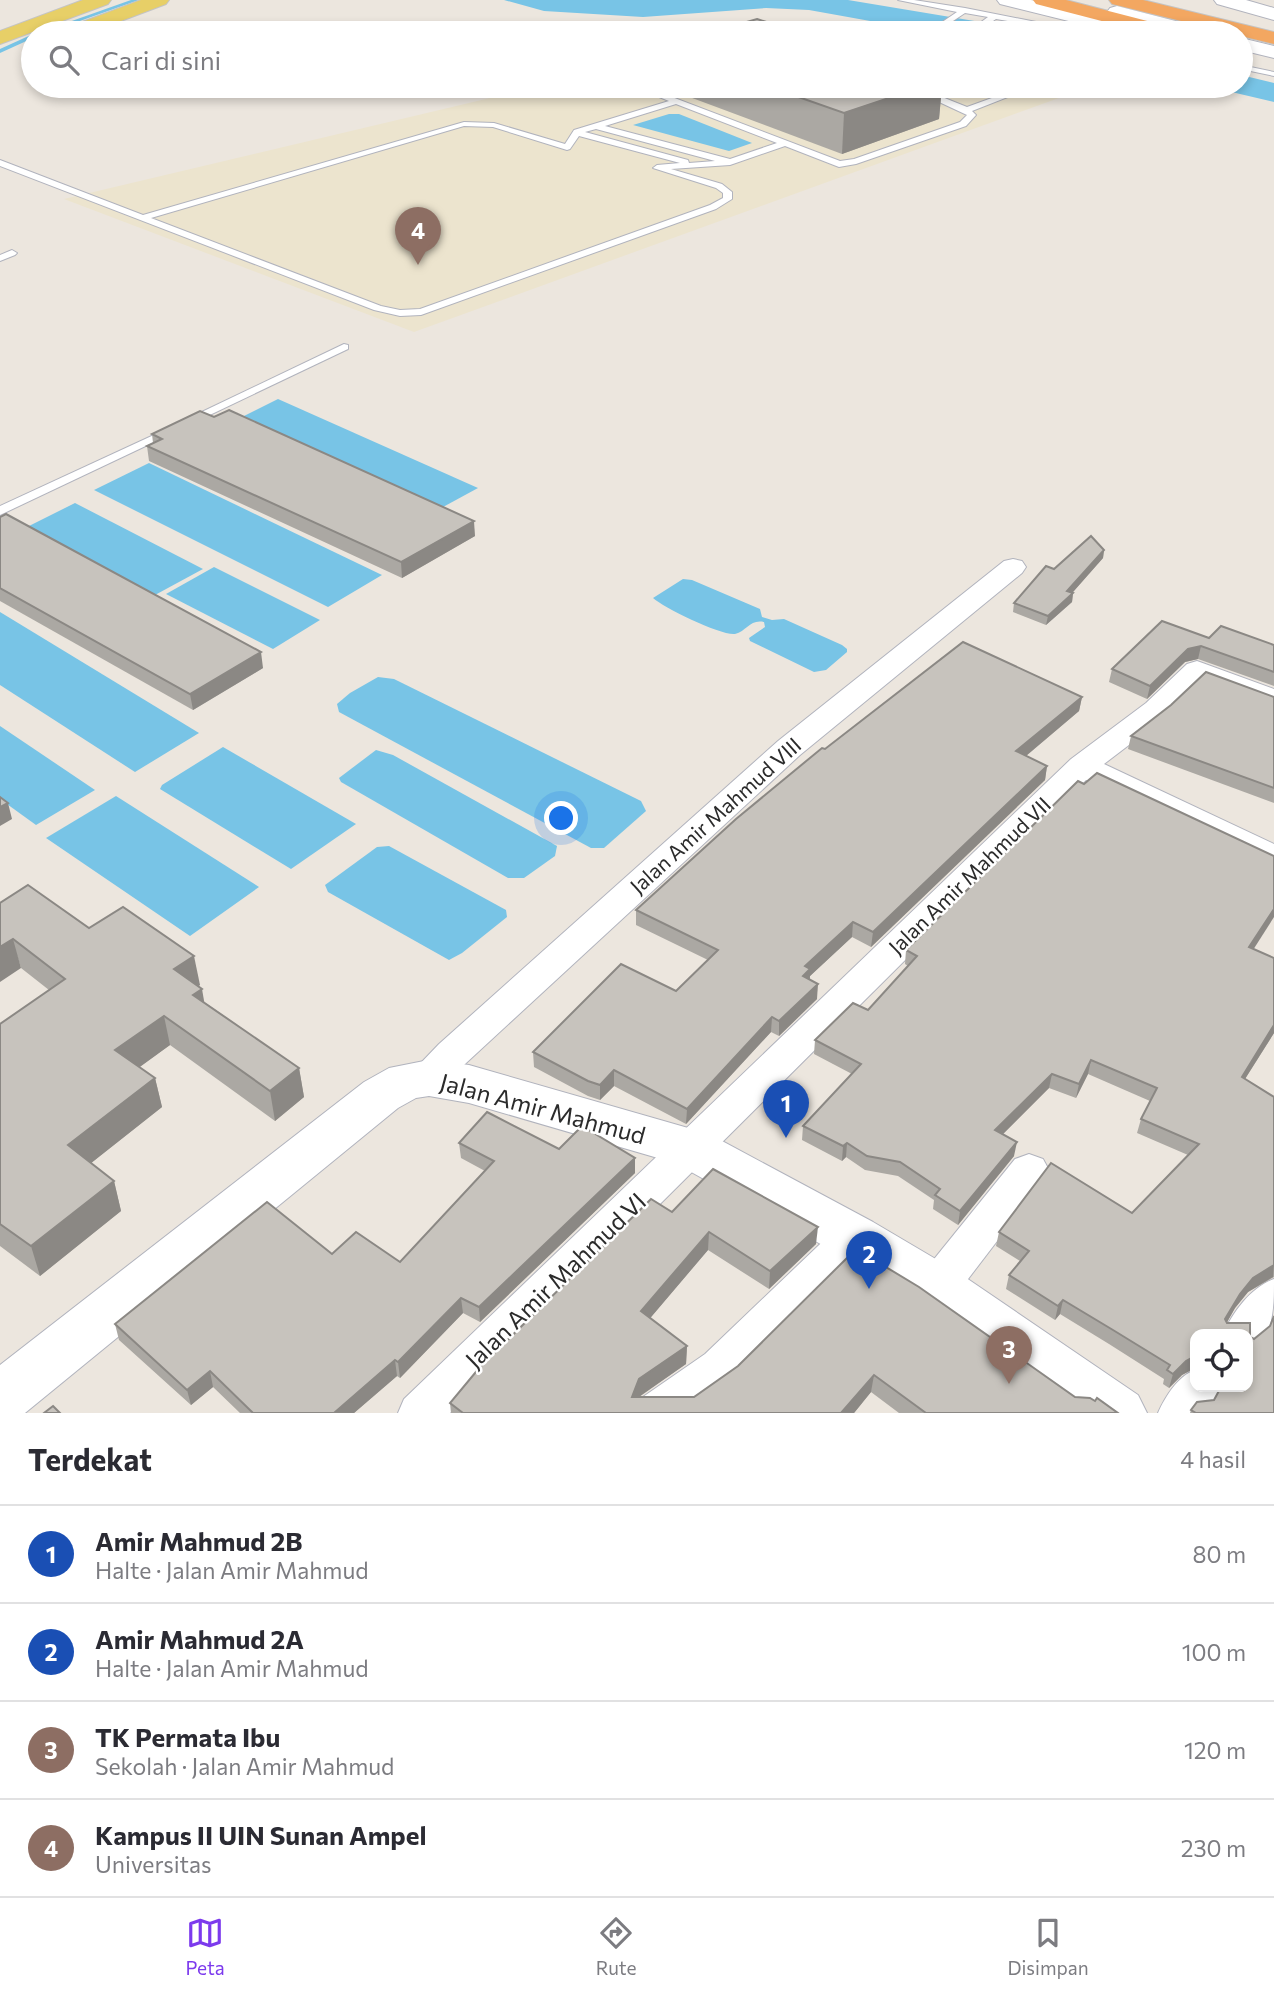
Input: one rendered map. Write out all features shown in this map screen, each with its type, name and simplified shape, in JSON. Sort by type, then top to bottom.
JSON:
[{"type":"highway","points":[[1043,0],[1126,21]]},
{"type":"highway","points":[[1119,0],[1205,21]]},
{"type":"highway","points":[[1175,0],[1274,26]]},
{"type":"highway","points":[[1253,33],[1274,38]]},
{"type":"highway","points":[[1253,53],[1274,59]]},
{"type":"main road","points":[[45,21],[101,0]]},
{"type":"main road","points":[[102,21],[159,0]]},
{"type":"main road","points":[[0,38],[21,30]]},
{"type":"street","points":[[1070,0],[1153,21]]},
{"type":"street","points":[[1224,0],[1274,15]]},
{"type":"street","points":[[997,12],[1059,21]]},
{"type":"street","points":[[1253,47],[1274,52]]},
{"type":"street","points":[[1253,61],[1274,66]]},
{"type":"street","name":"Jalan Amir Mahmud VIII","points":[[429,1077],[789,748],[1013,566]]},
{"type":"street","name":"Jalan Amir Mahmud VII","points":[[691,1148],[1082,765],[1144,721],[1198,670],[1274,699]]},
{"type":"street","points":[[1082,765],[1274,857]]},
{"type":"street","name":"Jalan Amir Mahmud","points":[[0,1399],[381,1095],[406,1082],[429,1077],[469,1084],[691,1148],[854,1237],[937,1287],[1101,1408]]},
{"type":"street","name":"Jalan Amir Mahmud VI","points":[[420,1413],[691,1148]]},
{"type":"street","points":[[937,1287],[1029,1170]]},
{"type":"street","points":[[656,1413],[720,1368],[854,1237]]},
{"type":"street","points":[[1248,1329],[1274,1297]]},
{"type":"street","points":[[1180,1413],[1198,1392]]},
{"type":"lane","points":[[902,0],[961,13],[997,12],[1036,21]]},
{"type":"lane","points":[[949,21],[961,13]]},
{"type":"lane","points":[[1253,70],[1274,74]]},
{"type":"lane","points":[[665,98],[839,164],[856,161],[963,124],[972,115],[967,110],[933,98]]},
{"type":"lane","points":[[967,110],[999,98]]},
{"type":"lane","points":[[144,217],[464,124],[494,125],[567,147],[577,132],[675,102]]},
{"type":"lane","points":[[597,126],[730,162]]},
{"type":"lane","points":[[577,132],[696,165]]},
{"type":"lane","points":[[0,163],[377,308],[400,313],[421,312],[713,207],[727,199],[728,192],[719,186],[657,168],[730,162],[783,144]]},
{"type":"lane","points":[[0,258],[12,253]]},
{"type":"lane","points":[[0,511],[344,347]]},
{"type":"shaded area","points":[[490,98],[1059,98],[414,332],[64,199]]},
{"type":"water","points":[[504,0],[848,0],[975,21],[870,21],[809,10],[766,8],[643,17],[544,11]]},
{"type":"water","points":[[1253,78],[1274,83],[1274,102],[1253,97]]},
{"type":"water","points":[[669,114],[679,114],[752,143],[729,151],[633,125]]},
{"type":"water","points":[[278,399],[478,488],[432,513],[232,422]]},
{"type":"water","points":[[149,463],[382,575],[328,607],[94,490]]},
{"type":"water","points":[[75,503],[203,569],[155,595],[27,527]]},
{"type":"water","points":[[214,567],[320,620],[273,649],[166,594]]},
{"type":"water","points":[[683,579],[692,580],[760,609],[762,617],[784,619],[842,645],[847,652],[826,670],[814,672],[750,641],[749,638],[765,627],[764,622],[755,622],[735,634],[718,631],[653,598]]},
{"type":"water","points":[[0,612],[199,733],[135,772],[0,685]]},
{"type":"water","points":[[378,677],[394,679],[641,801],[646,811],[604,848],[591,848],[339,712],[337,704]]},
{"type":"water","points":[[0,726],[95,790],[36,825],[0,799]]},
{"type":"water","points":[[223,747],[356,824],[291,869],[160,789],[162,785]]},
{"type":"water","points":[[376,750],[393,755],[557,846],[555,856],[524,878],[508,878],[341,782],[339,778]]},
{"type":"water","points":[[116,796],[259,887],[190,936],[46,838]]},
{"type":"water","points":[[389,846],[506,910],[507,917],[462,953],[449,960],[328,892],[325,885],[377,847]]},
{"type":"building","points":[[801,98],[889,98],[844,113]]},
{"type":"building","points":[[229,410],[474,521],[401,562],[147,446],[162,439],[152,434],[200,411],[214,417]]},
{"type":"building","points":[[6,514],[261,652],[190,694],[0,588],[0,517]]},
{"type":"building","points":[[1091,536],[1104,550],[1067,591],[1073,593],[1048,616],[1014,603],[1046,566],[1054,569]]},
{"type":"building","points":[[1162,621],[1209,638],[1221,626],[1274,645],[1274,672],[1201,646],[1188,649],[1150,686],[1112,669]]},
{"type":"building","points":[[963,642],[1082,697],[1016,751],[1047,766],[873,932],[853,922],[805,966],[810,969],[803,976],[818,984],[779,1021],[772,1017],[687,1109],[614,1070],[600,1085],[533,1052],[621,964],[676,991],[718,950],[636,910],[736,819],[822,748],[825,749]]},
{"type":"building","points":[[1206,672],[1274,697],[1274,788],[1131,736],[1171,705]]},
{"type":"building","points":[[1097,773],[1274,856],[1274,909],[1249,947],[1274,958],[1274,1025],[1242,1077],[1274,1097],[1274,1265],[1253,1278],[1225,1319],[1227,1323],[1250,1323],[1250,1329],[1190,1329],[1190,1359],[1173,1374],[1167,1370],[1170,1365],[1113,1330],[1063,1300],[1058,1306],[1009,1275],[1029,1251],[999,1232],[1051,1163],[1132,1213],[1199,1144],[1141,1119],[1157,1088],[1091,1060],[1079,1084],[1052,1074],[995,1130],[1017,1142],[960,1211],[935,1195],[940,1189],[900,1162],[867,1156],[847,1143],[843,1146],[803,1126],[861,1064],[815,1040],[853,1003],[868,1010],[917,956],[906,950],[1078,781],[1084,784]]},
{"type":"building","points":[[0,797],[8,803],[0,807]]},
{"type":"building","points":[[28,885],[89,928],[123,907],[194,956],[174,969],[202,989],[193,995],[299,1068],[270,1091],[164,1016],[115,1050],[155,1078],[68,1145],[114,1181],[31,1246],[0,1224],[0,1024],[65,979],[13,939],[0,947],[0,903]]},
{"type":"building","points":[[487,1112],[559,1149],[582,1126],[635,1158],[479,1307],[461,1298],[398,1362],[395,1360],[334,1413],[253,1413],[210,1371],[187,1390],[115,1324],[267,1202],[332,1254],[356,1232],[400,1262],[494,1161],[459,1143]]},
{"type":"building","points":[[713,1169],[818,1227],[770,1271],[709,1232],[641,1311],[687,1346],[639,1379],[632,1397],[694,1397],[738,1366],[856,1249],[919,1287],[1075,1397],[1095,1401],[1097,1398],[1118,1413],[926,1413],[874,1375],[841,1413],[463,1413],[450,1403],[480,1367],[651,1199],[672,1212]]},
{"type":"building","points":[[1274,1316],[1274,1413],[1196,1413],[1191,1410],[1197,1402],[1214,1400],[1218,1392],[1253,1392],[1253,1338],[1270,1326]]},
{"type":"building","points":[[53,1406],[60,1413],[44,1413]]},
{"type":"waterway","points":[[76,21],[136,0]]},
{"type":"waterway","points":[[0,51],[21,41]]},
{"type":"place","name":"Kampus II UIN Sunan Ampel","points":[[418,265]]},
{"type":"place","name":"Amir Mahmud 2B","points":[[786,1138]]},
{"type":"place","name":"Amir Mahmud 2A","points":[[869,1289]]},
{"type":"place","name":"TK Permata Ibu","points":[[1009,1384]]}]
